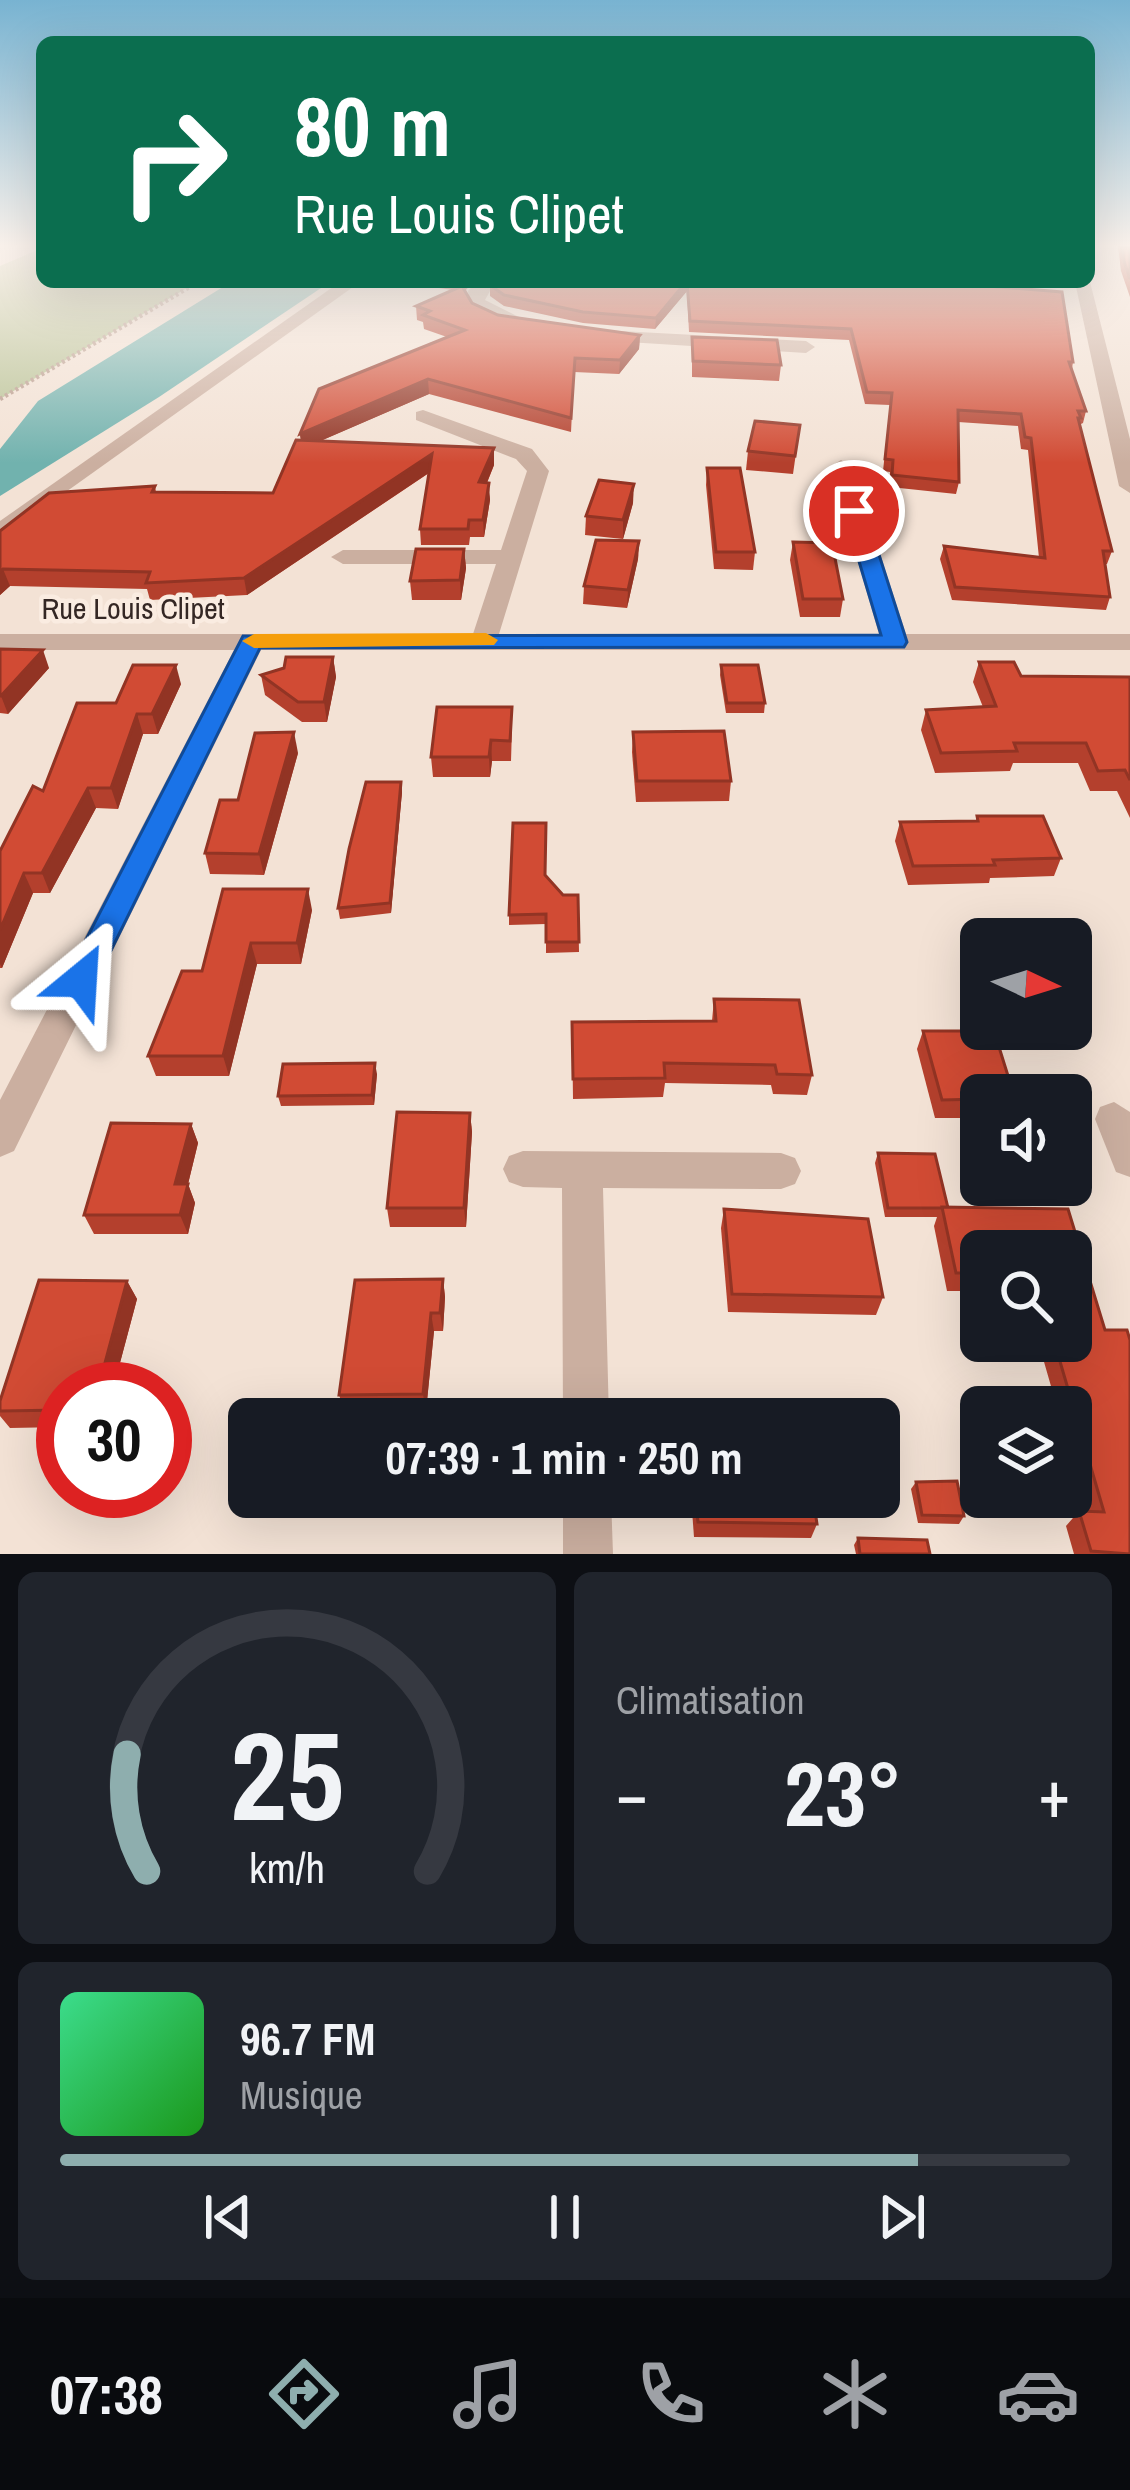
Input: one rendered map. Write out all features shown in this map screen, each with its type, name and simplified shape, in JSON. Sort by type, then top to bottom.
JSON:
[{"type":"street","points":[[0,532],[300,319]]},
{"type":"street","points":[[514,319],[542,328]]},
{"type":"street","points":[[1093,319],[1122,420],[1130,486]]},
{"type":"street","points":[[582,334],[806,346]]},
{"type":"street","points":[[423,416],[524,454],[536,465],[539,478],[484,640]]},
{"type":"street","points":[[841,467],[895,642]]},
{"type":"street","points":[[343,557],[513,557]]},
{"type":"street","points":[[0,1139],[252,641]]},
{"type":"street","name":"Rue Louis Clipet","points":[[0,642],[1130,642]]},
{"type":"street","points":[[1114,1118],[1130,1159]]},
{"type":"street","points":[[523,1169],[781,1171]]},
{"type":"street","points":[[582,1169],[586,1398]]},
{"type":"street","points":[[587,1518],[588,1554]]},
{"type":"path","points":[[0,399],[136,319]]},
{"type":"green space","points":[[0,319],[136,319],[0,399]]},
{"type":"water","points":[[172,319],[276,319],[0,496],[0,449],[38,401]]},
{"type":"building","points":[[433,319],[523,319],[640,335],[620,360],[575,358],[571,418],[428,379],[300,434],[319,389],[465,330]]},
{"type":"building","points":[[1066,319],[1073,362],[1069,362],[1086,411],[1078,411],[1078,418],[1112,551],[1103,551],[1110,597],[955,587],[944,546],[1045,558],[1031,438],[1025,437],[1021,414],[958,410],[959,482],[892,475],[893,460],[885,459],[892,393],[867,392],[851,329],[690,321]]},
{"type":"building","points":[[692,337],[777,340],[781,365],[693,361]]},
{"type":"building","points":[[755,421],[800,425],[795,456],[748,451]]},
{"type":"building","points":[[296,440],[494,448],[479,482],[489,483],[483,520],[469,520],[468,529],[420,529],[432,454],[244,578],[146,583],[150,572],[0,572],[0,531],[49,493],[155,486],[152,492],[273,493]]},
{"type":"building","points":[[707,468],[740,468],[755,552],[716,552]]},
{"type":"building","points":[[599,480],[634,484],[623,520],[586,516]]},
{"type":"building","points":[[596,540],[639,541],[628,590],[584,586]]},
{"type":"building","points":[[793,542],[832,543],[843,599],[803,599]]},
{"type":"building","points":[[416,549],[464,549],[460,580],[410,581]]},
{"type":"building","points":[[0,649],[43,650],[1,696],[0,696]]},
{"type":"building","points":[[286,657],[333,657],[324,702],[298,702],[261,675],[284,668]]},
{"type":"building","points":[[979,662],[1014,662],[1021,676],[1130,677],[1130,780],[1125,770],[1098,771],[1086,743],[1014,743],[1017,751],[941,753],[926,710],[996,706]]},
{"type":"building","points":[[133,665],[176,665],[152,714],[137,714],[111,788],[88,788],[42,873],[24,873],[0,930],[0,851],[33,786],[43,791],[77,703],[116,703]]},
{"type":"building","points":[[721,665],[758,665],[765,703],[727,703]]},
{"type":"building","points":[[437,707],[512,707],[510,741],[491,740],[489,757],[431,757]]},
{"type":"building","points":[[724,731],[731,781],[637,781],[633,732]]},
{"type":"building","points":[[294,732],[259,854],[205,853],[220,800],[238,800],[255,733]]},
{"type":"building","points":[[366,782],[401,782],[390,903],[338,908],[349,849]]},
{"type":"building","points":[[977,816],[1043,816],[1061,858],[913,866],[900,822],[978,821]]},
{"type":"building","points":[[513,823],[546,823],[545,875],[563,895],[578,895],[579,942],[546,942],[546,914],[509,915]]},
{"type":"building","points":[[223,889],[308,889],[297,943],[251,943],[223,1056],[148,1056],[182,971],[202,971]]},
{"type":"building","points":[[714,999],[799,1000],[812,1075],[777,1074],[775,1065],[664,1063],[665,1078],[573,1079],[572,1022],[716,1021]]},
{"type":"building","points":[[923,1031],[960,1031],[960,1050],[1000,1050],[1007,1074],[960,1074],[960,1100],[942,1100]]},
{"type":"building","points":[[375,1063],[372,1095],[278,1096],[283,1064]]},
{"type":"building","points":[[397,1112],[470,1113],[464,1208],[387,1208]]},
{"type":"building","points":[[111,1123],[191,1124],[175,1184],[188,1184],[180,1215],[84,1215]]},
{"type":"building","points":[[878,1153],[935,1154],[948,1208],[888,1208]]},
{"type":"building","points":[[942,1207],[1068,1209],[1074,1230],[960,1230],[960,1273],[956,1273]]},
{"type":"building","points":[[724,1209],[868,1219],[883,1297],[732,1294]]},
{"type":"building","points":[[443,1279],[440,1313],[431,1313],[423,1394],[339,1395],[355,1280]]},
{"type":"building","points":[[39,1280],[127,1281],[105,1362],[36,1362],[36,1410],[0,1411]]},
{"type":"building","points":[[1092,1287],[1105,1330],[1127,1330],[1130,1340],[1130,1554],[1091,1551],[1081,1518],[1104,1512],[1092,1471],[1092,1386],[1067,1386],[1060,1362],[1092,1362]]},
{"type":"building","points":[[957,1481],[960,1516],[922,1515],[916,1482]]},
{"type":"building","points":[[698,1518],[816,1518],[817,1524],[698,1522]]},
{"type":"building","points":[[858,1538],[927,1540],[930,1554],[860,1554]]},
{"type":"slow traffic","points":[[254,641],[486,640]]},
{"type":"route","points":[[81,980],[252,641],[895,642],[854,511]]}]
